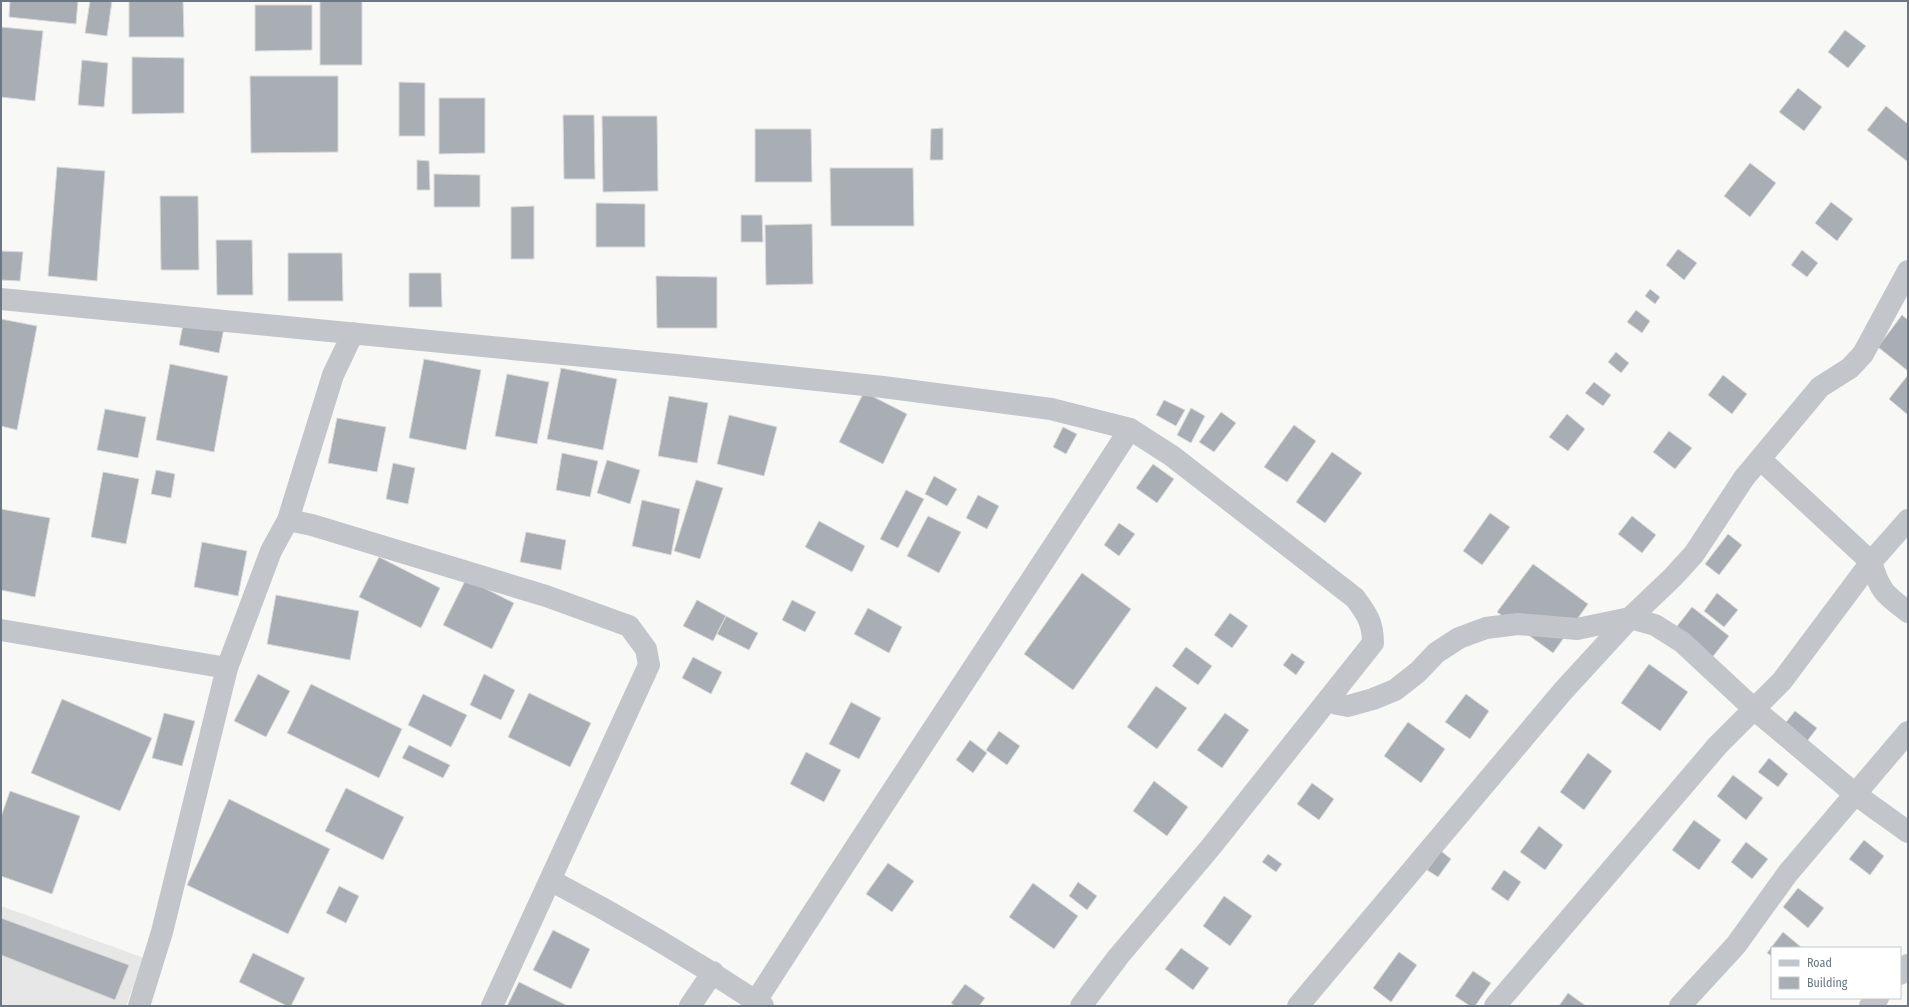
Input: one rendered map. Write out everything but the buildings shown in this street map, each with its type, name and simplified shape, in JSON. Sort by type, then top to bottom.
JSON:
[{"type":"street","points":[[1298,1006],[1563,691],[1630,618],[1673,577],[1694,554],[1744,478],[1820,387],[1850,368],[1863,354],[1908,271]]},
{"type":"street","points":[[1,299],[883,387],[1051,409],[1130,429],[1172,456],[1355,598],[1366,612],[1373,628],[1373,643],[1210,848],[1118,956],[1081,1006]]},
{"type":"street","points":[[140,1006],[162,932],[227,668],[271,551],[288,520],[333,375],[352,333]]},
{"type":"street","points":[[550,880],[612,912],[713,972],[759,1004],[863,834],[987,650],[1130,429]]},
{"type":"street","points":[[1760,459],[1871,562],[1878,585],[1886,596],[1908,612]]},
{"type":"street","points":[[288,520],[320,528],[546,596],[599,615],[629,626],[646,649],[649,665],[492,1006]]},
{"type":"street","points":[[1495,1006],[1718,745],[1782,681],[1871,562],[1908,520]]},
{"type":"street","points":[[1328,700],[1337,704],[1348,706],[1373,699],[1395,690],[1418,672],[1436,654],[1459,638],[1486,628],[1518,624],[1577,629],[1630,618],[1656,625],[1682,642],[1754,709],[1855,794],[1908,832]]},
{"type":"street","points":[[1,630],[227,668]]},
{"type":"street","points":[[1680,1006],[1736,945],[1788,873],[1908,732]]},
{"type":"street","points":[[1901,973],[1908,965]]},
{"type":"street","points":[[690,1006],[713,972]]},
{"type":"shaded area","points":[[1,906],[144,958],[126,1006],[1,1006]]}]
